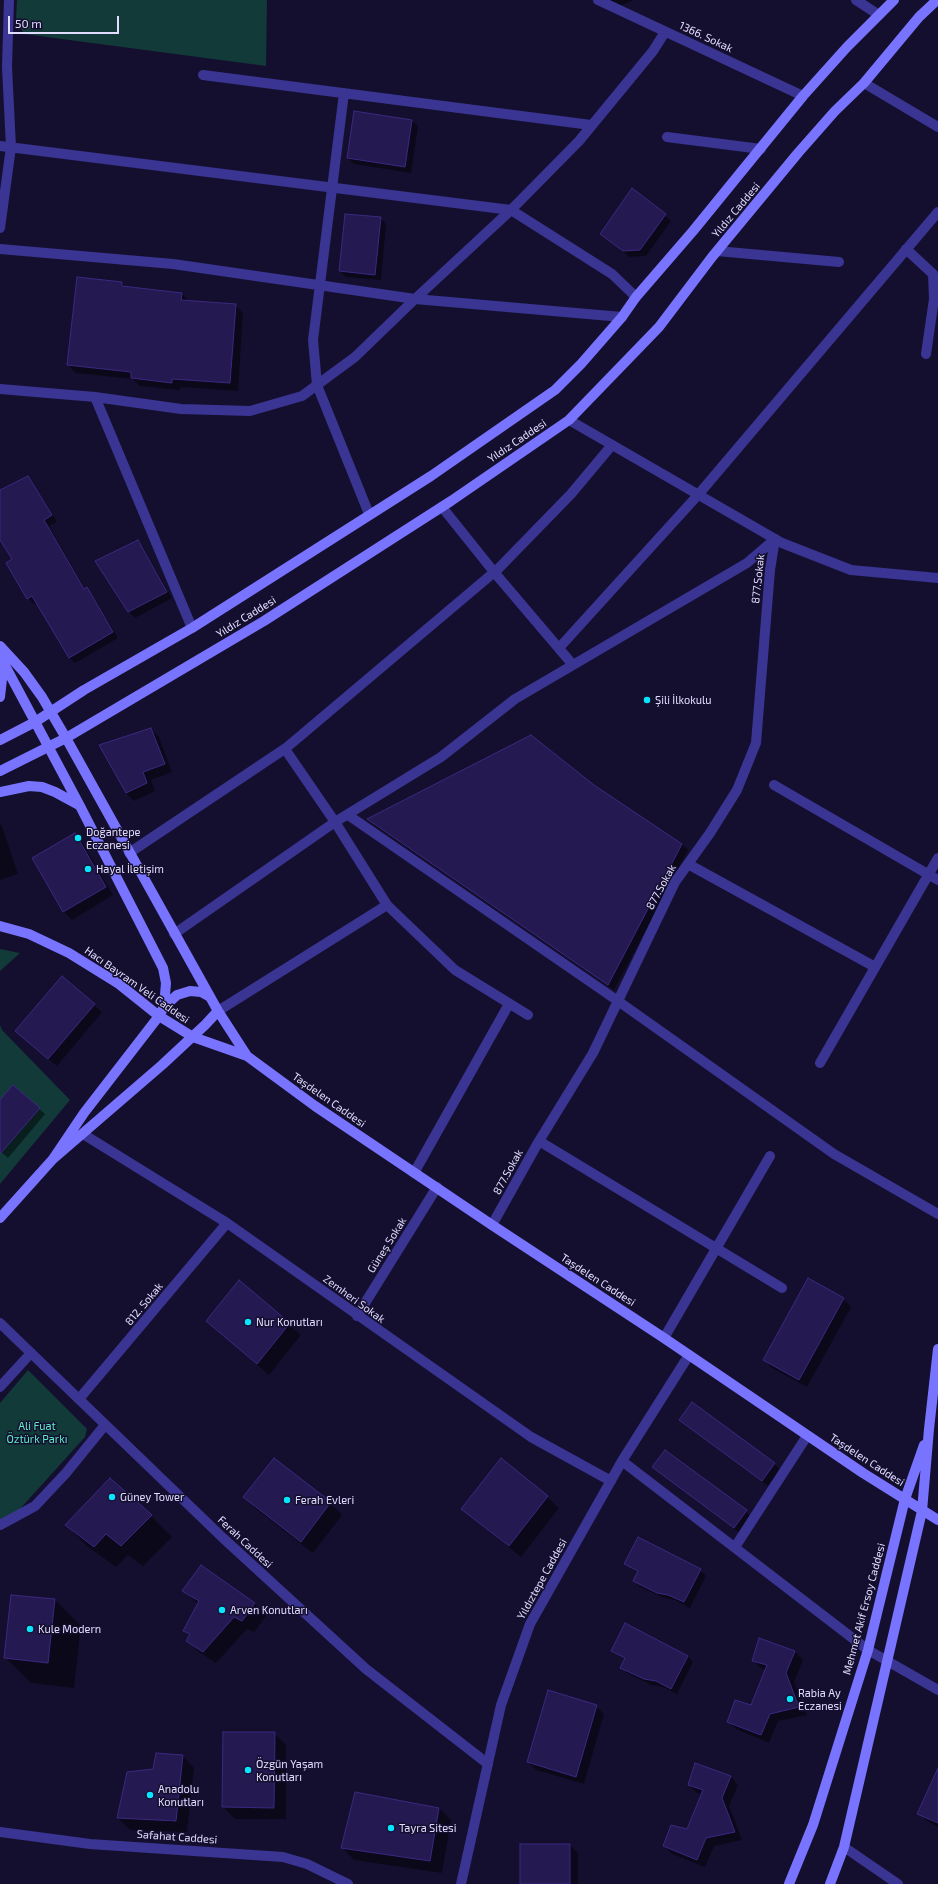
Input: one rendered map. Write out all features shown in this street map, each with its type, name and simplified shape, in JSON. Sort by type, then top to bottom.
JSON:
[{"type":"main road","name":"Yıldız Caddesi","points":[[0,740],[51,713],[84,690],[192,628],[369,514],[431,476],[555,390],[581,364],[622,317],[636,297],[761,149],[803,96],[894,0]]},
{"type":"main road","name":"Yıldız Caddesi","points":[[0,771],[66,738],[264,621],[442,507],[569,420],[659,327],[717,251],[804,147],[835,111],[864,83],[919,17],[937,0]]},
{"type":"main road","points":[[0,646],[24,672],[51,713],[174,934],[218,1011],[247,1056]]},
{"type":"main road","points":[[0,656],[80,806],[163,968],[166,983],[162,1012]]},
{"type":"main road","points":[[0,670],[2,679],[0,697]]},
{"type":"main road","points":[[0,792],[29,786],[42,787],[55,792],[80,806]]},
{"type":"main road","name":"Hacı Bayram Veli Caddesi","points":[[0,926],[29,934],[69,953],[162,1012],[193,1037],[247,1056]]},
{"type":"main road","points":[[54,1160],[84,1113],[162,1012],[177,996],[190,991],[201,992],[210,997]]},
{"type":"main road","points":[[0,1218],[54,1160],[193,1037],[218,1011]]},
{"type":"main road","name":"Taşdelen Caddesi","points":[[247,1056],[315,1106],[414,1173],[664,1338],[808,1436],[938,1520]]},
{"type":"main road","name":"Mehmet Akif Ersoy Caddesi","points":[[830,1884],[844,1847],[922,1511],[938,1349]]},
{"type":"main road","name":"Mehmet Akif Ersoy Caddesi","points":[[789,1884],[813,1825],[868,1650],[905,1499],[929,1429]]},
{"type":"street","points":[[0,228],[11,147],[7,67],[9,0]]},
{"type":"street","name":"1366. Sokak","points":[[598,0],[803,96]]},
{"type":"street","points":[[856,0],[879,16]]},
{"type":"street","points":[[0,389],[95,397],[177,409],[250,411],[302,396],[355,356],[414,299],[511,210],[579,141],[653,51],[665,32]]},
{"type":"street","points":[[202,75],[591,125]]},
{"type":"street","points":[[864,83],[938,127]]},
{"type":"street","points":[[344,93],[313,340],[317,385],[369,514]]},
{"type":"street","points":[[667,137],[761,149]]},
{"type":"street","points":[[0,146],[332,189],[511,210],[612,274],[636,297]]},
{"type":"street","points":[[559,648],[698,495],[938,212]]},
{"type":"street","points":[[906,248],[933,274],[934,299],[926,354]]},
{"type":"street","points":[[0,249],[173,264],[414,299],[622,317]]},
{"type":"street","points":[[717,251],[839,262]]},
{"type":"street","points":[[95,397],[192,628]]},
{"type":"street","points":[[569,420],[775,539],[851,570],[938,578]]},
{"type":"street","points":[[129,853],[285,749],[494,572],[571,494],[612,445]]},
{"type":"street","points":[[442,507],[494,572],[573,665]]},
{"type":"street","points":[[174,934],[335,822],[441,757],[515,699],[747,563],[775,539]]},
{"type":"street","name":"877.Sokak","points":[[492,1225],[539,1141],[593,1053],[675,882],[710,833],[737,790],[756,743],[770,570],[775,539]]},
{"type":"street","points":[[285,749],[335,822],[387,905],[455,970],[528,1015]]},
{"type":"street","points":[[774,785],[938,880]]},
{"type":"street","points":[[348,815],[618,1000],[834,1154],[938,1214]]},
{"type":"street","points":[[820,1063],[938,858]]},
{"type":"street","points":[[688,864],[875,967]]},
{"type":"street","points":[[218,1011],[387,905]]},
{"type":"street","points":[[414,1173],[509,1004]]},
{"type":"street","name":"Zemheri Sokak","points":[[83,1134],[228,1223],[531,1438],[611,1480]]},
{"type":"street","points":[[539,1141],[782,1288]]},
{"type":"street","points":[[664,1338],[770,1156]]},
{"type":"street","name":"Güneş Sokak","points":[[358,1316],[437,1188]]},
{"type":"street","name":"812. Sokak","points":[[79,1399],[228,1223]]},
{"type":"street","name":"Ferah Caddesi","points":[[0,1323],[223,1538],[366,1669],[488,1764]]},
{"type":"street","points":[[0,1387],[31,1353]]},
{"type":"street","name":"Yıldıztepe Caddesi","points":[[461,1884],[501,1705],[530,1624],[622,1461],[689,1355]]},
{"type":"street","points":[[0,1526],[35,1506],[66,1473],[105,1425]]},
{"type":"street","points":[[735,1547],[808,1436]]},
{"type":"street","points":[[622,1461],[868,1650],[887,1663],[938,1690]]},
{"type":"street","name":"Safahat Caddesi","points":[[0,1832],[90,1844],[283,1857],[307,1864],[348,1884]]},
{"type":"street","points":[[844,1847],[898,1884]]},
{"type":"green space","points":[[17,0],[267,0],[266,66],[24,34],[16,19]]},
{"type":"green space","points":[[0,949],[20,953],[0,971]]},
{"type":"green space","points":[[0,1025],[2,1030],[70,1100],[0,1184]]},
{"type":"green space","name":"Ali Fuat Öztürk Parkı","points":[[28,1370],[87,1429],[85,1437],[19,1510],[0,1520],[0,1403]]},
{"type":"building","points":[[354,111],[412,120],[405,167],[347,158]]},
{"type":"building","points":[[632,188],[666,214],[640,250],[623,251],[600,234]]},
{"type":"building","points":[[345,214],[381,217],[375,275],[339,271]]},
{"type":"building","points":[[77,277],[122,282],[122,286],[182,293],[181,300],[236,304],[230,383],[172,379],[172,383],[131,378],[131,372],[67,365]]},
{"type":"building","points":[[28,476],[52,515],[44,520],[84,589],[87,587],[113,632],[69,658],[32,596],[27,599],[6,563],[12,559],[0,540],[0,490]]},
{"type":"building","points":[[138,540],[167,592],[128,612],[95,561]]},
{"type":"building","points":[[151,728],[165,764],[143,772],[147,783],[126,793],[99,745]]},
{"type":"building","points":[[531,735],[594,785],[682,844],[608,985],[367,819]]},
{"type":"building","points":[[75,833],[106,887],[63,912],[32,858]]},
{"type":"building","points":[[62,976],[95,1004],[48,1059],[15,1031]]},
{"type":"building","points":[[13,1085],[40,1108],[0,1154],[0,1100]]},
{"type":"building","points":[[808,1278],[844,1298],[799,1380],[763,1360]]},
{"type":"building","name":"Nur Konutları","points":[[239,1280],[290,1323],[257,1364],[206,1321]]},
{"type":"building","points":[[692,1402],[775,1463],[762,1481],[679,1420]]},
{"type":"building","points":[[665,1450],[747,1510],[734,1528],[652,1467]]},
{"type":"building","name":"Ferah Evleri","points":[[274,1458],[331,1502],[301,1542],[243,1497]]},
{"type":"building","points":[[501,1458],[548,1496],[509,1546],[461,1509]]},
{"type":"building","name":"Güney Tower","points":[[110,1478],[152,1515],[121,1546],[106,1534],[94,1547],[65,1525]]},
{"type":"building","points":[[638,1537],[701,1569],[684,1602],[668,1595],[657,1593],[633,1581],[638,1571],[624,1564]]},
{"type":"building","name":"Arven Konutları","points":[[201,1565],[255,1603],[242,1621],[234,1617],[203,1652],[186,1641],[190,1634],[183,1631],[199,1601],[182,1591]]},
{"type":"building","name":"Kule Modern","points":[[11,1595],[55,1599],[48,1663],[4,1658]]},
{"type":"building","points":[[625,1623],[688,1656],[671,1689],[656,1681],[644,1679],[620,1668],[625,1658],[611,1651]]},
{"type":"building","points":[[759,1638],[795,1651],[786,1673],[799,1707],[770,1714],[761,1735],[727,1722],[735,1700],[751,1705],[767,1665],[752,1661]]},
{"type":"building","points":[[548,1690],[597,1705],[576,1777],[527,1762]]},
{"type":"building","name":"Özgün Yaşam Konutları","points":[[223,1732],[275,1732],[274,1808],[222,1807]]},
{"type":"building","name":"Anadolu Konutları","points":[[156,1753],[183,1755],[176,1821],[117,1818],[127,1772],[153,1769]]},
{"type":"building","points":[[695,1763],[731,1776],[722,1798],[735,1832],[706,1838],[697,1860],[663,1846],[671,1825],[687,1829],[703,1790],[688,1785]]},
{"type":"building","points":[[938,1768],[938,1823],[917,1814]]},
{"type":"building","name":"Tayra Sitesi","points":[[355,1792],[439,1808],[430,1861],[341,1848]]},
{"type":"building","points":[[520,1844],[570,1844],[570,1884],[520,1884]]},
{"type":"place","name":"Şili İlkokulu","points":[[647,700]]},
{"type":"place","name":"Doğantepe Eczanesi","points":[[78,838]]},
{"type":"place","name":"Hayal İletişim","points":[[88,869]]},
{"type":"place","name":"Nur Konutları","points":[[248,1322]]},
{"type":"place","name":"Güney Tower","points":[[112,1497]]},
{"type":"place","name":"Ferah Evleri","points":[[287,1500]]},
{"type":"place","name":"Arven Konutları","points":[[222,1610]]},
{"type":"place","name":"Kule Modern","points":[[30,1629]]},
{"type":"place","name":"Rabia Ay Eczanesi","points":[[790,1699]]},
{"type":"place","name":"Özgün Yaşam Konutları","points":[[248,1770]]},
{"type":"place","name":"Anadolu Konutları","points":[[150,1795]]},
{"type":"place","name":"Tayra Sitesi","points":[[391,1828]]}]
